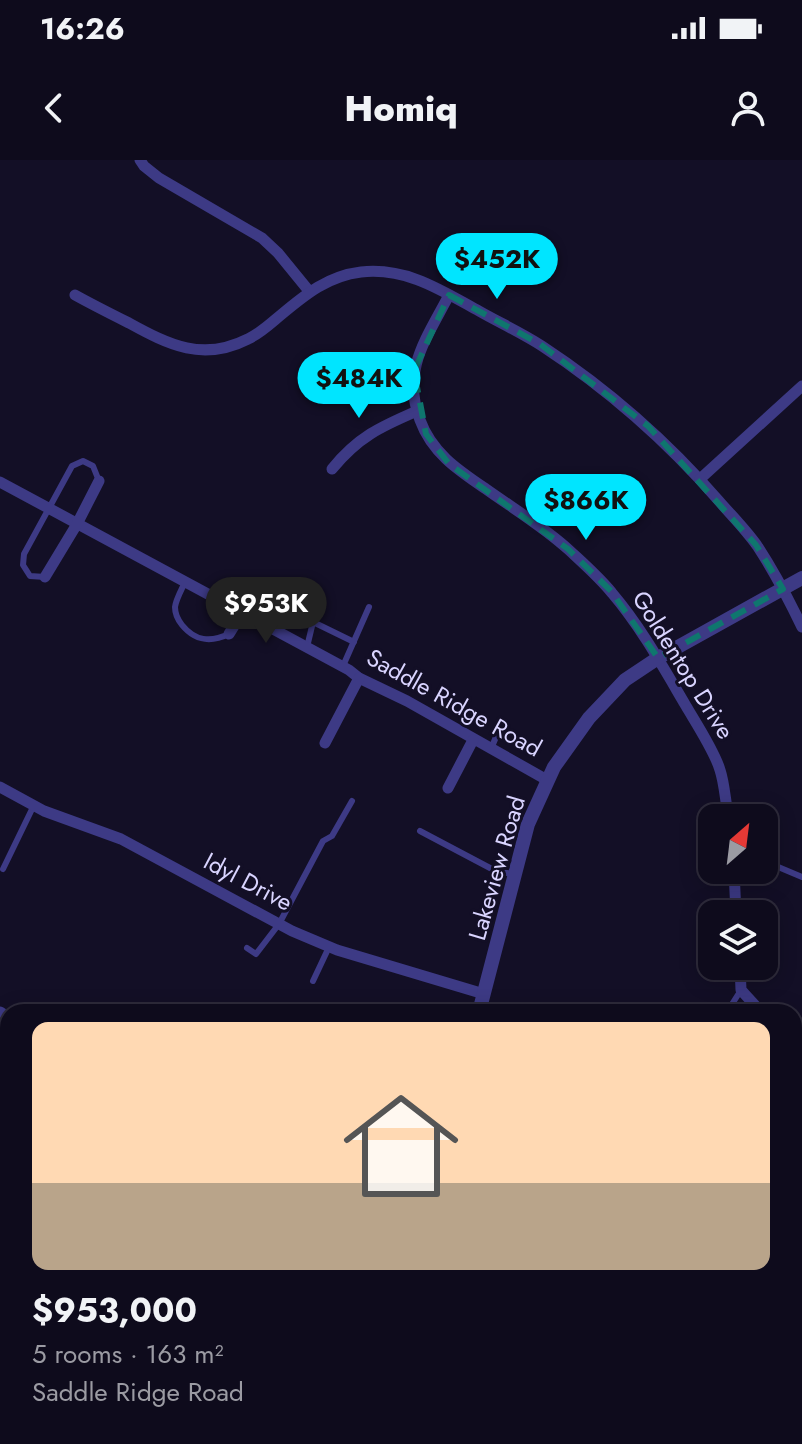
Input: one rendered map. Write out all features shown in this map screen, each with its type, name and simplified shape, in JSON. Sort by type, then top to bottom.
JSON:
[{"type":"street","points":[[140,160],[159,178],[262,238],[309,291]]},
{"type":"street","points":[[75,295],[171,345],[205,350],[226,347],[255,335],[309,291],[334,279],[376,271],[426,282],[540,344],[595,382],[648,426],[700,479],[756,545],[802,627]]},
{"type":"street","name":"Goldentop Drive","points":[[449,295],[417,358],[413,384],[417,411],[426,434],[449,464],[545,530],[611,591],[658,658],[698,727],[720,770],[725,804]]},
{"type":"street","points":[[700,479],[802,386]]},
{"type":"street","points":[[332,469],[345,453],[374,430],[417,411]]},
{"type":"street","points":[[45,577],[99,481]]},
{"type":"street","name":"Saddle Ridge Road","points":[[0,482],[343,666],[359,678],[407,701],[547,780]]},
{"type":"street","name":"Lakeview Road","points":[[481,1004],[528,824],[547,780],[589,718],[625,680],[658,658],[802,578]]},
{"type":"street","points":[[229,634],[242,613]]},
{"type":"street","points":[[325,743],[359,678]]},
{"type":"street","points":[[448,788],[473,740]]},
{"type":"street","name":"Idyl Drive","points":[[0,787],[44,811],[121,839],[279,924],[329,947],[484,994]]},
{"type":"street","points":[[741,980],[741,990],[754,1004]]},
{"type":"lane","points":[[45,577],[30,576],[23,565],[24,554],[72,466],[83,461],[93,466],[99,481]]},
{"type":"lane","points":[[185,582],[175,607],[178,620],[190,634],[206,641],[229,634]]},
{"type":"lane","points":[[343,666],[369,607]]},
{"type":"lane","points":[[307,647],[313,609]]},
{"type":"lane","points":[[313,622],[354,642]]},
{"type":"lane","points":[[491,749],[498,732]]},
{"type":"lane","points":[[247,948],[256,954],[279,924],[323,841],[332,836],[352,801]]},
{"type":"lane","points":[[3,869],[34,805]]},
{"type":"lane","points":[[420,831],[490,868],[514,875]]},
{"type":"lane","points":[[778,867],[802,877]]},
{"type":"lane","points":[[313,981],[329,947]]},
{"type":"lane","points":[[732,1004],[741,990]]},
{"type":"highlighted area","points":[[449,295],[540,344],[648,426],[756,545],[783,589],[658,658],[611,591],[568,549],[449,464],[426,434],[414,371]]}]
